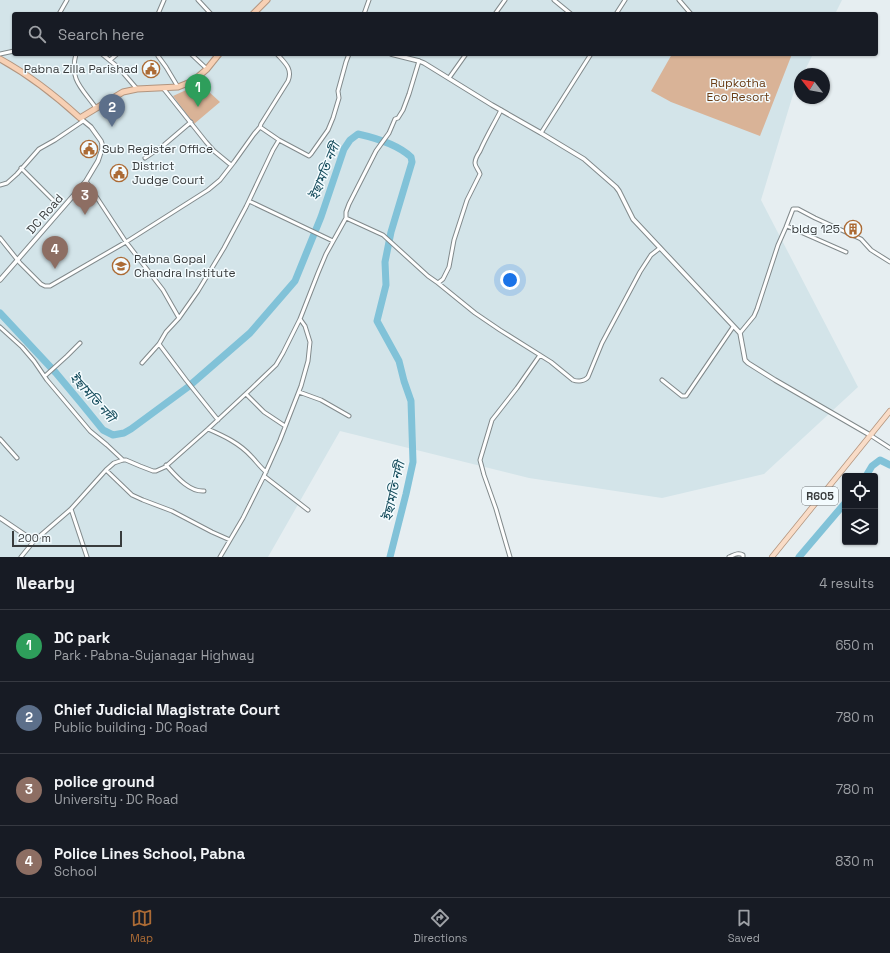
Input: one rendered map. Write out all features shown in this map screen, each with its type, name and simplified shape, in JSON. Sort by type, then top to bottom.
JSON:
[{"type":"highway","points":[[255,12],[267,0]]},
{"type":"highway","points":[[0,59],[35,82],[82,119],[96,108],[123,92],[137,89],[178,87],[193,81],[207,70],[218,56]]},
{"type":"main road","name":"R605","points":[[772,557],[890,411]]},
{"type":"street","points":[[60,12],[66,0]]},
{"type":"street","points":[[159,12],[164,0]]},
{"type":"street","points":[[198,0],[209,12]]},
{"type":"street","points":[[365,12],[369,0]]},
{"type":"street","points":[[496,12],[505,0]]},
{"type":"street","points":[[554,0],[569,12]]},
{"type":"street","points":[[617,12],[625,0]]},
{"type":"street","points":[[678,0],[689,12]]},
{"type":"street","points":[[0,54],[12,51]]},
{"type":"street","points":[[76,56],[74,70],[76,81],[96,108]]},
{"type":"street","points":[[105,56],[119,68],[137,89]]},
{"type":"street","points":[[110,60],[115,56]]},
{"type":"street","points":[[158,56],[178,87]]},
{"type":"street","points":[[194,56],[207,70]]},
{"type":"street","points":[[0,238],[42,285],[50,286],[126,242],[208,190],[220,180],[260,127],[288,82],[290,71],[288,65],[279,56]]},
{"type":"street","points":[[260,127],[279,140],[309,156],[313,153],[328,130],[333,118],[339,98],[338,91],[348,56]]},
{"type":"street","points":[[399,56],[419,61],[584,159],[616,187],[633,219],[740,333],[745,360],[748,363],[774,380],[890,448]]},
{"type":"street","points":[[449,78],[465,56]]},
{"type":"street","points":[[541,133],[589,56]]},
{"type":"street","points":[[0,327],[22,347],[90,431],[123,460],[153,471],[156,471],[166,465],[218,420],[276,365],[300,319],[326,254],[346,218],[348,204],[376,151],[389,133],[395,119],[398,118],[403,110],[419,61]]},
{"type":"street","points":[[163,88],[214,151],[231,165]]},
{"type":"street","points":[[438,283],[443,279],[449,266],[454,240],[467,200],[480,174],[475,164],[476,159],[501,110]]},
{"type":"street","points":[[0,185],[7,183],[17,174],[39,149],[56,140],[82,119]]},
{"type":"street","name":"DC Road","points":[[0,280],[19,261],[86,181],[98,161],[102,150],[101,141],[91,127],[82,119]]},
{"type":"street","points":[[145,158],[191,122]]},
{"type":"street","points":[[142,363],[159,344],[166,332],[179,318],[198,291],[220,255],[249,201],[279,140]]},
{"type":"street","points":[[21,168],[55,202]]},
{"type":"street","points":[[86,181],[126,242],[164,290],[179,318]]},
{"type":"street","points":[[249,201],[333,241]]},
{"type":"street","points":[[740,333],[755,313],[778,245],[793,209],[798,209],[861,239],[871,250],[890,262]]},
{"type":"street","points":[[346,218],[383,235],[428,276],[500,330],[551,362],[577,382],[588,377],[602,343],[640,272],[650,256],[660,248]]},
{"type":"street","points":[[787,226],[846,252]]},
{"type":"street","points":[[220,557],[243,518],[266,472],[299,392],[308,361],[310,342],[305,326],[300,319]]},
{"type":"street","points":[[662,380],[682,396],[686,396],[733,327]]},
{"type":"street","points":[[44,376],[57,366],[80,342]]},
{"type":"street","points":[[159,344],[218,420]]},
{"type":"street","points":[[510,557],[480,460],[492,420],[540,355]]},
{"type":"street","points":[[299,392],[321,400],[349,416]]},
{"type":"street","points":[[246,394],[264,412],[285,426]]},
{"type":"street","points":[[208,429],[243,448],[266,472]]},
{"type":"street","points":[[0,439],[17,458]]},
{"type":"street","points":[[21,557],[34,541],[71,509],[106,470],[114,463],[123,460]]},
{"type":"street","points":[[166,465],[189,487],[200,492],[204,491]]},
{"type":"street","points":[[106,470],[132,495],[148,503],[172,511],[230,540]]},
{"type":"street","points":[[264,476],[308,510]]},
{"type":"street","points":[[71,509],[87,557]]},
{"type":"street","points":[[0,518],[34,541]]},
{"type":"street","points":[[729,557],[737,553],[743,557]]},
{"type":"shaded area","points":[[0,0],[842,0],[836,12],[12,12],[12,56],[812,56],[806,68],[794,68],[794,91],[761,200],[858,387],[764,474],[662,498],[529,478],[340,431],[268,557],[0,557]]},
{"type":"green space","name":"Rupkotha Eco Resort","points":[[671,56],[791,56],[760,136],[671,102],[651,91]]},
{"type":"green space","points":[[195,86],[208,91],[220,102],[194,124],[173,96]]},
{"type":"waterway","name":"ইছামতি নদী","points":[[0,313],[56,373],[103,430],[113,435],[124,433],[188,387],[250,333],[295,281],[321,217],[344,149],[350,140],[358,134],[399,148],[411,157],[412,162],[391,232],[385,262],[386,285],[377,321],[399,361],[411,401],[413,462],[390,557]]},
{"type":"waterway","name":"ইছামতি নদী","points":[[868,473],[872,466],[880,460],[890,465]]},
{"type":"waterway","name":"ইছামতি নদী","points":[[799,557],[842,507]]},
{"type":"place","name":"Pabna Zilla Parishad","points":[[151,69]]},
{"type":"place","name":"DC park","points":[[198,107]]},
{"type":"place","name":"Chief Judicial Magistrate Court","points":[[112,127]]},
{"type":"place","name":"Sub Register Office","points":[[89,149]]},
{"type":"place","name":"District Judge Court","points":[[119,173]]},
{"type":"place","name":"police ground","points":[[85,215]]},
{"type":"place","name":"bldg 125","points":[[853,229]]},
{"type":"place","name":"Pabna Gopal Chandra Institute","points":[[121,266]]},
{"type":"place","name":"Police Lines School, Pabna","points":[[55,269]]}]
